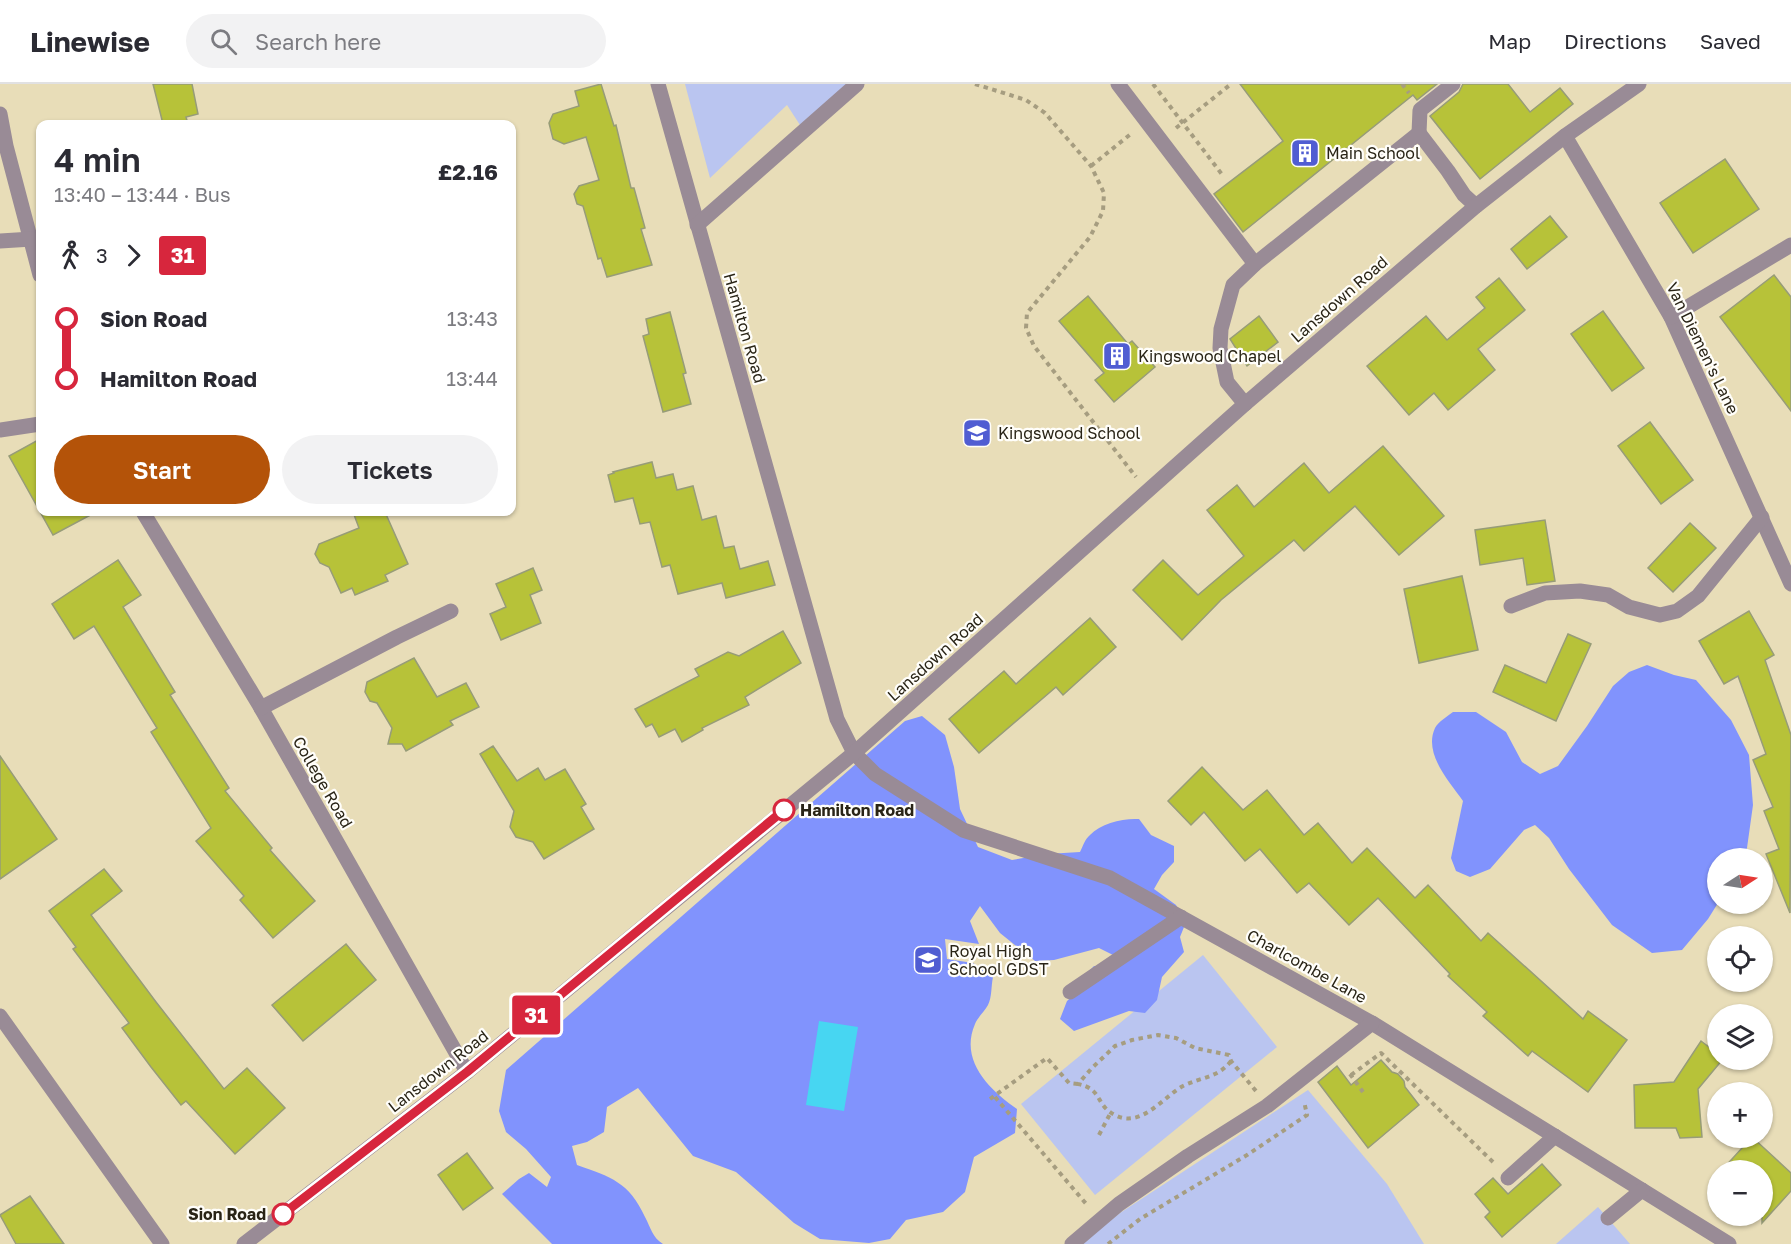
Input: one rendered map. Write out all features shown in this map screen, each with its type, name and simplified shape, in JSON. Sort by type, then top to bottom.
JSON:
[{"type":"street","name":"Hamilton Road","points":[[658,84],[837,719],[854,753]]},
{"type":"street","points":[[697,225],[857,84]]},
{"type":"street","points":[[1118,84],[1255,264]]},
{"type":"street","points":[[1453,84],[1420,110],[1419,133],[1464,195],[1476,206]]},
{"type":"street","name":"Lansdown Road","points":[[244,1244],[467,1072],[854,753],[1245,404],[1476,206],[1565,136],[1638,84]]},
{"type":"street","points":[[0,114],[6,146],[36,256]]},
{"type":"street","points":[[1245,404],[1227,382],[1220,348],[1221,329],[1233,285],[1255,264],[1419,133]]},
{"type":"street","name":"Van Diemen's Lane","points":[[1565,136],[1671,317],[1791,584]]},
{"type":"street","points":[[0,241],[32,238]]},
{"type":"street","points":[[1671,317],[1791,245]]},
{"type":"street","points":[[0,430],[36,423]]},
{"type":"street","name":"College Road","points":[[145,516],[261,708],[467,1072]]},
{"type":"street","points":[[1511,606],[1545,593],[1580,591],[1608,595],[1629,608],[1660,615],[1677,611],[1698,596],[1762,517]]},
{"type":"street","points":[[261,708],[451,611]]},
{"type":"street","name":"Charlcombe Lane","points":[[854,753],[875,774],[963,830],[1110,878],[1372,1023],[1729,1244]]},
{"type":"street","points":[[1070,992],[1181,917]]},
{"type":"street","points":[[0,1016],[162,1244]]},
{"type":"street","points":[[1072,1244],[1119,1204],[1188,1156],[1267,1106],[1372,1023]]},
{"type":"street","points":[[1508,1178],[1555,1136]]},
{"type":"street","points":[[1608,1218],[1642,1190]]},
{"type":"path","points":[[975,84],[1026,100],[1045,112],[1091,166],[1104,193],[1103,211],[1090,237],[1027,313],[1026,328],[1034,346],[1148,492]]},
{"type":"path","points":[[1153,84],[1224,177]]},
{"type":"path","points":[[1182,123],[1231,84]]},
{"type":"path","points":[[1091,166],[1146,122]]},
{"type":"path","points":[[1078,1084],[1115,1046],[1158,1035],[1176,1038],[1195,1048],[1229,1055],[1231,1061],[1259,1095]]},
{"type":"path","points":[[1334,1052],[1363,1092]]},
{"type":"path","points":[[1351,1075],[1381,1053],[1486,1155]]},
{"type":"path","points":[[1101,1220],[993,1098],[1047,1059],[1069,1083],[1089,1086],[1096,1093],[1103,1107],[1116,1116],[1134,1118],[1150,1111],[1182,1087],[1212,1077],[1224,1070],[1231,1061]]},
{"type":"path","points":[[1099,1135],[1111,1112]]},
{"type":"path","points":[[1108,1244],[1140,1218],[1247,1155],[1307,1115]]},
{"type":"shaded area","points":[[685,84],[848,84],[800,125],[787,105],[710,178]]},
{"type":"shaded area","points":[[1647,665],[1696,680],[1731,720],[1749,755],[1753,805],[1747,848],[1707,848],[1707,914],[1711,914],[1682,950],[1652,953],[1612,925],[1569,869],[1549,838],[1535,825],[1524,830],[1490,869],[1470,877],[1456,871],[1451,858],[1463,801],[1435,758],[1432,738],[1436,726],[1453,712],[1476,712],[1506,732],[1522,762],[1540,774],[1558,766],[1613,686],[1629,672]]},
{"type":"shaded area","points":[[922,716],[945,735],[954,767],[960,809],[978,847],[1012,860],[1047,854],[1080,852],[1088,837],[1100,827],[1119,820],[1133,819],[1139,819],[1151,835],[1174,846],[1174,862],[1162,875],[1154,889],[1176,905],[1186,922],[1180,937],[1184,952],[1162,977],[1157,1000],[1145,1013],[1129,1011],[1074,1031],[1060,1019],[1067,1001],[1081,989],[1084,976],[1094,966],[1106,968],[1117,957],[1099,948],[1054,960],[1035,961],[1000,933],[980,906],[970,921],[979,944],[945,939],[947,959],[973,963],[993,977],[989,1002],[975,1024],[971,1037],[971,1050],[974,1062],[988,1084],[1017,1109],[1015,1133],[974,1157],[965,1192],[943,1212],[906,1220],[890,1239],[869,1243],[820,1239],[794,1223],[736,1172],[693,1156],[638,1088],[607,1107],[604,1132],[587,1142],[572,1146],[577,1165],[609,1177],[625,1188],[639,1205],[654,1235],[663,1244],[552,1244],[502,1194],[529,1173],[547,1187],[551,1177],[526,1149],[506,1132],[499,1111],[506,1070],[905,721]]},
{"type":"shaded area","points":[[1203,955],[1277,1047],[1095,1195],[1021,1104]]},
{"type":"shaded area","points":[[819,1021],[858,1027],[844,1111],[806,1105]]},
{"type":"shaded area","points":[[1308,1090],[1387,1184],[1424,1244],[1081,1244],[1120,1213]]},
{"type":"shaded area","points":[[1598,1207],[1630,1244],[1556,1244]]},
{"type":"building","points":[[153,84],[192,84],[198,114],[186,117],[187,120],[162,120]]},
{"type":"building","points":[[601,84],[614,126],[616,125],[631,188],[634,188],[645,228],[641,229],[652,265],[607,277],[601,258],[598,259],[583,206],[577,204],[574,194],[579,186],[599,180],[586,137],[564,144],[553,139],[549,123],[553,114],[579,106],[575,91]]},
{"type":"building","name":"Main School","points":[[1240,84],[1437,84],[1417,100],[1413,95],[1243,232],[1214,194],[1283,141]]},
{"type":"building","points":[[1463,84],[1508,84],[1530,112],[1560,88],[1573,104],[1480,179],[1430,116],[1459,92]]},
{"type":"building","points":[[1725,159],[1759,209],[1693,253],[1660,203]]},
{"type":"building","points":[[1550,216],[1567,237],[1527,269],[1511,249]]},
{"type":"building","points":[[1774,275],[1791,297],[1791,411],[1720,317]]},
{"type":"building","points":[[1499,278],[1525,310],[1478,349],[1495,370],[1448,410],[1434,393],[1409,415],[1367,366],[1426,316],[1447,340],[1485,308],[1476,297]]},
{"type":"building","name":"Kingswood Chapel","points":[[1088,296],[1128,344],[1132,341],[1155,367],[1114,402],[1095,380],[1104,373],[1059,321]]},
{"type":"building","points":[[1603,311],[1644,368],[1612,391],[1571,334]]},
{"type":"building","points":[[670,312],[686,373],[683,374],[691,404],[663,412],[643,336],[649,334],[646,319]]},
{"type":"building","points":[[1259,316],[1278,342],[1247,366],[1230,339]]},
{"type":"building","points":[[1650,422],[1693,480],[1661,504],[1618,446]]},
{"type":"building","points":[[36,441],[36,505],[9,456]]},
{"type":"building","points":[[1383,446],[1444,516],[1399,555],[1355,506],[1304,551],[1294,540],[1221,600],[1182,640],[1133,590],[1163,560],[1198,595],[1244,556],[1207,510],[1237,485],[1254,507],[1304,463],[1329,493]]},
{"type":"building","points":[[652,462],[656,478],[673,474],[677,490],[693,486],[702,520],[716,516],[724,548],[734,546],[740,569],[768,561],[775,585],[726,598],[722,583],[678,594],[670,565],[662,567],[650,522],[640,524],[633,498],[615,502],[608,475]]},
{"type":"building","points":[[42,516],[89,516],[53,535]]},
{"type":"building","points":[[354,516],[387,516],[408,564],[385,575],[388,581],[355,595],[352,588],[341,593],[329,567],[320,563],[315,554],[319,544],[359,528]]},
{"type":"building","points":[[1545,520],[1555,581],[1527,585],[1523,558],[1480,565],[1475,530]]},
{"type":"building","points":[[1690,523],[1716,548],[1673,592],[1648,568]]},
{"type":"building","points":[[118,560],[141,595],[123,607],[175,692],[170,695],[229,788],[225,791],[272,848],[270,850],[315,901],[273,938],[240,900],[244,896],[196,841],[211,828],[151,732],[157,728],[94,626],[74,639],[52,604]]},
{"type":"building","points":[[533,568],[542,590],[530,595],[541,623],[501,640],[490,614],[506,607],[496,584]]},
{"type":"building","points":[[1462,576],[1478,650],[1419,663],[1404,589]]},
{"type":"building","points":[[1749,611],[1774,655],[1765,660],[1791,735],[1790,913],[1773,871],[1773,851],[1779,849],[1764,811],[1773,807],[1753,760],[1766,754],[1738,676],[1724,684],[1699,641]]},
{"type":"building","points":[[1090,618],[1116,647],[1063,695],[1056,687],[979,753],[949,719],[1004,671],[1016,684]]},
{"type":"building","points":[[783,631],[801,663],[745,697],[749,705],[702,728],[703,730],[682,742],[675,729],[659,737],[652,724],[646,727],[635,709],[699,676],[695,669],[728,652],[739,656]]},
{"type":"building","points":[[1568,634],[1591,644],[1556,721],[1493,692],[1505,665],[1546,683]]},
{"type":"building","points":[[414,658],[437,697],[466,683],[479,707],[450,721],[453,725],[406,751],[402,744],[388,744],[392,728],[377,703],[370,701],[365,692],[367,682]]},
{"type":"building","points":[[493,746],[517,781],[538,768],[545,780],[565,769],[586,804],[581,807],[594,829],[544,859],[533,842],[516,837],[510,827],[514,811],[480,754]]},
{"type":"building","points":[[0,756],[57,839],[0,879]]},
{"type":"building","points":[[1202,767],[1243,810],[1267,790],[1304,835],[1318,823],[1352,863],[1367,848],[1415,898],[1428,885],[1481,941],[1488,933],[1583,1019],[1588,1011],[1627,1040],[1588,1092],[1532,1051],[1528,1056],[1483,1016],[1487,1012],[1448,976],[1450,974],[1378,898],[1349,925],[1309,883],[1297,893],[1260,849],[1245,861],[1204,812],[1191,825],[1168,801]]},
{"type":"building","points":[[104,869],[122,891],[91,915],[156,1002],[224,1089],[247,1068],[285,1108],[235,1154],[186,1101],[181,1105],[151,1067],[122,1028],[129,1023],[73,949],[76,947],[49,911]]},
{"type":"building","points":[[346,944],[376,980],[303,1041],[272,1005]]},
{"type":"building","points":[[1701,1041],[1707,1046],[1707,1070],[1714,1070],[1698,1089],[1702,1137],[1680,1138],[1676,1128],[1635,1128],[1634,1085],[1674,1082]]},
{"type":"building","points":[[1381,1060],[1404,1081],[1405,1087],[1419,1105],[1368,1148],[1318,1082],[1337,1066],[1351,1085]]},
{"type":"building","points":[[1742,1148],[1764,1148],[1791,1173],[1791,1191],[1773,1211],[1773,1160],[1731,1160]]},
{"type":"building","points":[[467,1153],[493,1188],[463,1210],[438,1175]]},
{"type":"building","points":[[1542,1164],[1561,1185],[1502,1237],[1485,1217],[1490,1212],[1475,1194],[1493,1178],[1508,1194]]},
{"type":"building","points":[[30,1196],[64,1244],[16,1244],[0,1215]]},
{"type":"bus line","name":"31","points":[[283,1214],[467,1072],[784,810]]},
{"type":"place","name":"Main School","points":[[1305,153]]},
{"type":"place","name":"Kingswood Chapel","points":[[1117,356]]},
{"type":"place","name":"Kingswood School","points":[[977,433]]},
{"type":"place","name":"Hamilton Road","points":[[784,810]]},
{"type":"place","name":"Royal High School GDST","points":[[928,960]]},
{"type":"place","name":"Sion Road","points":[[283,1214]]}]
